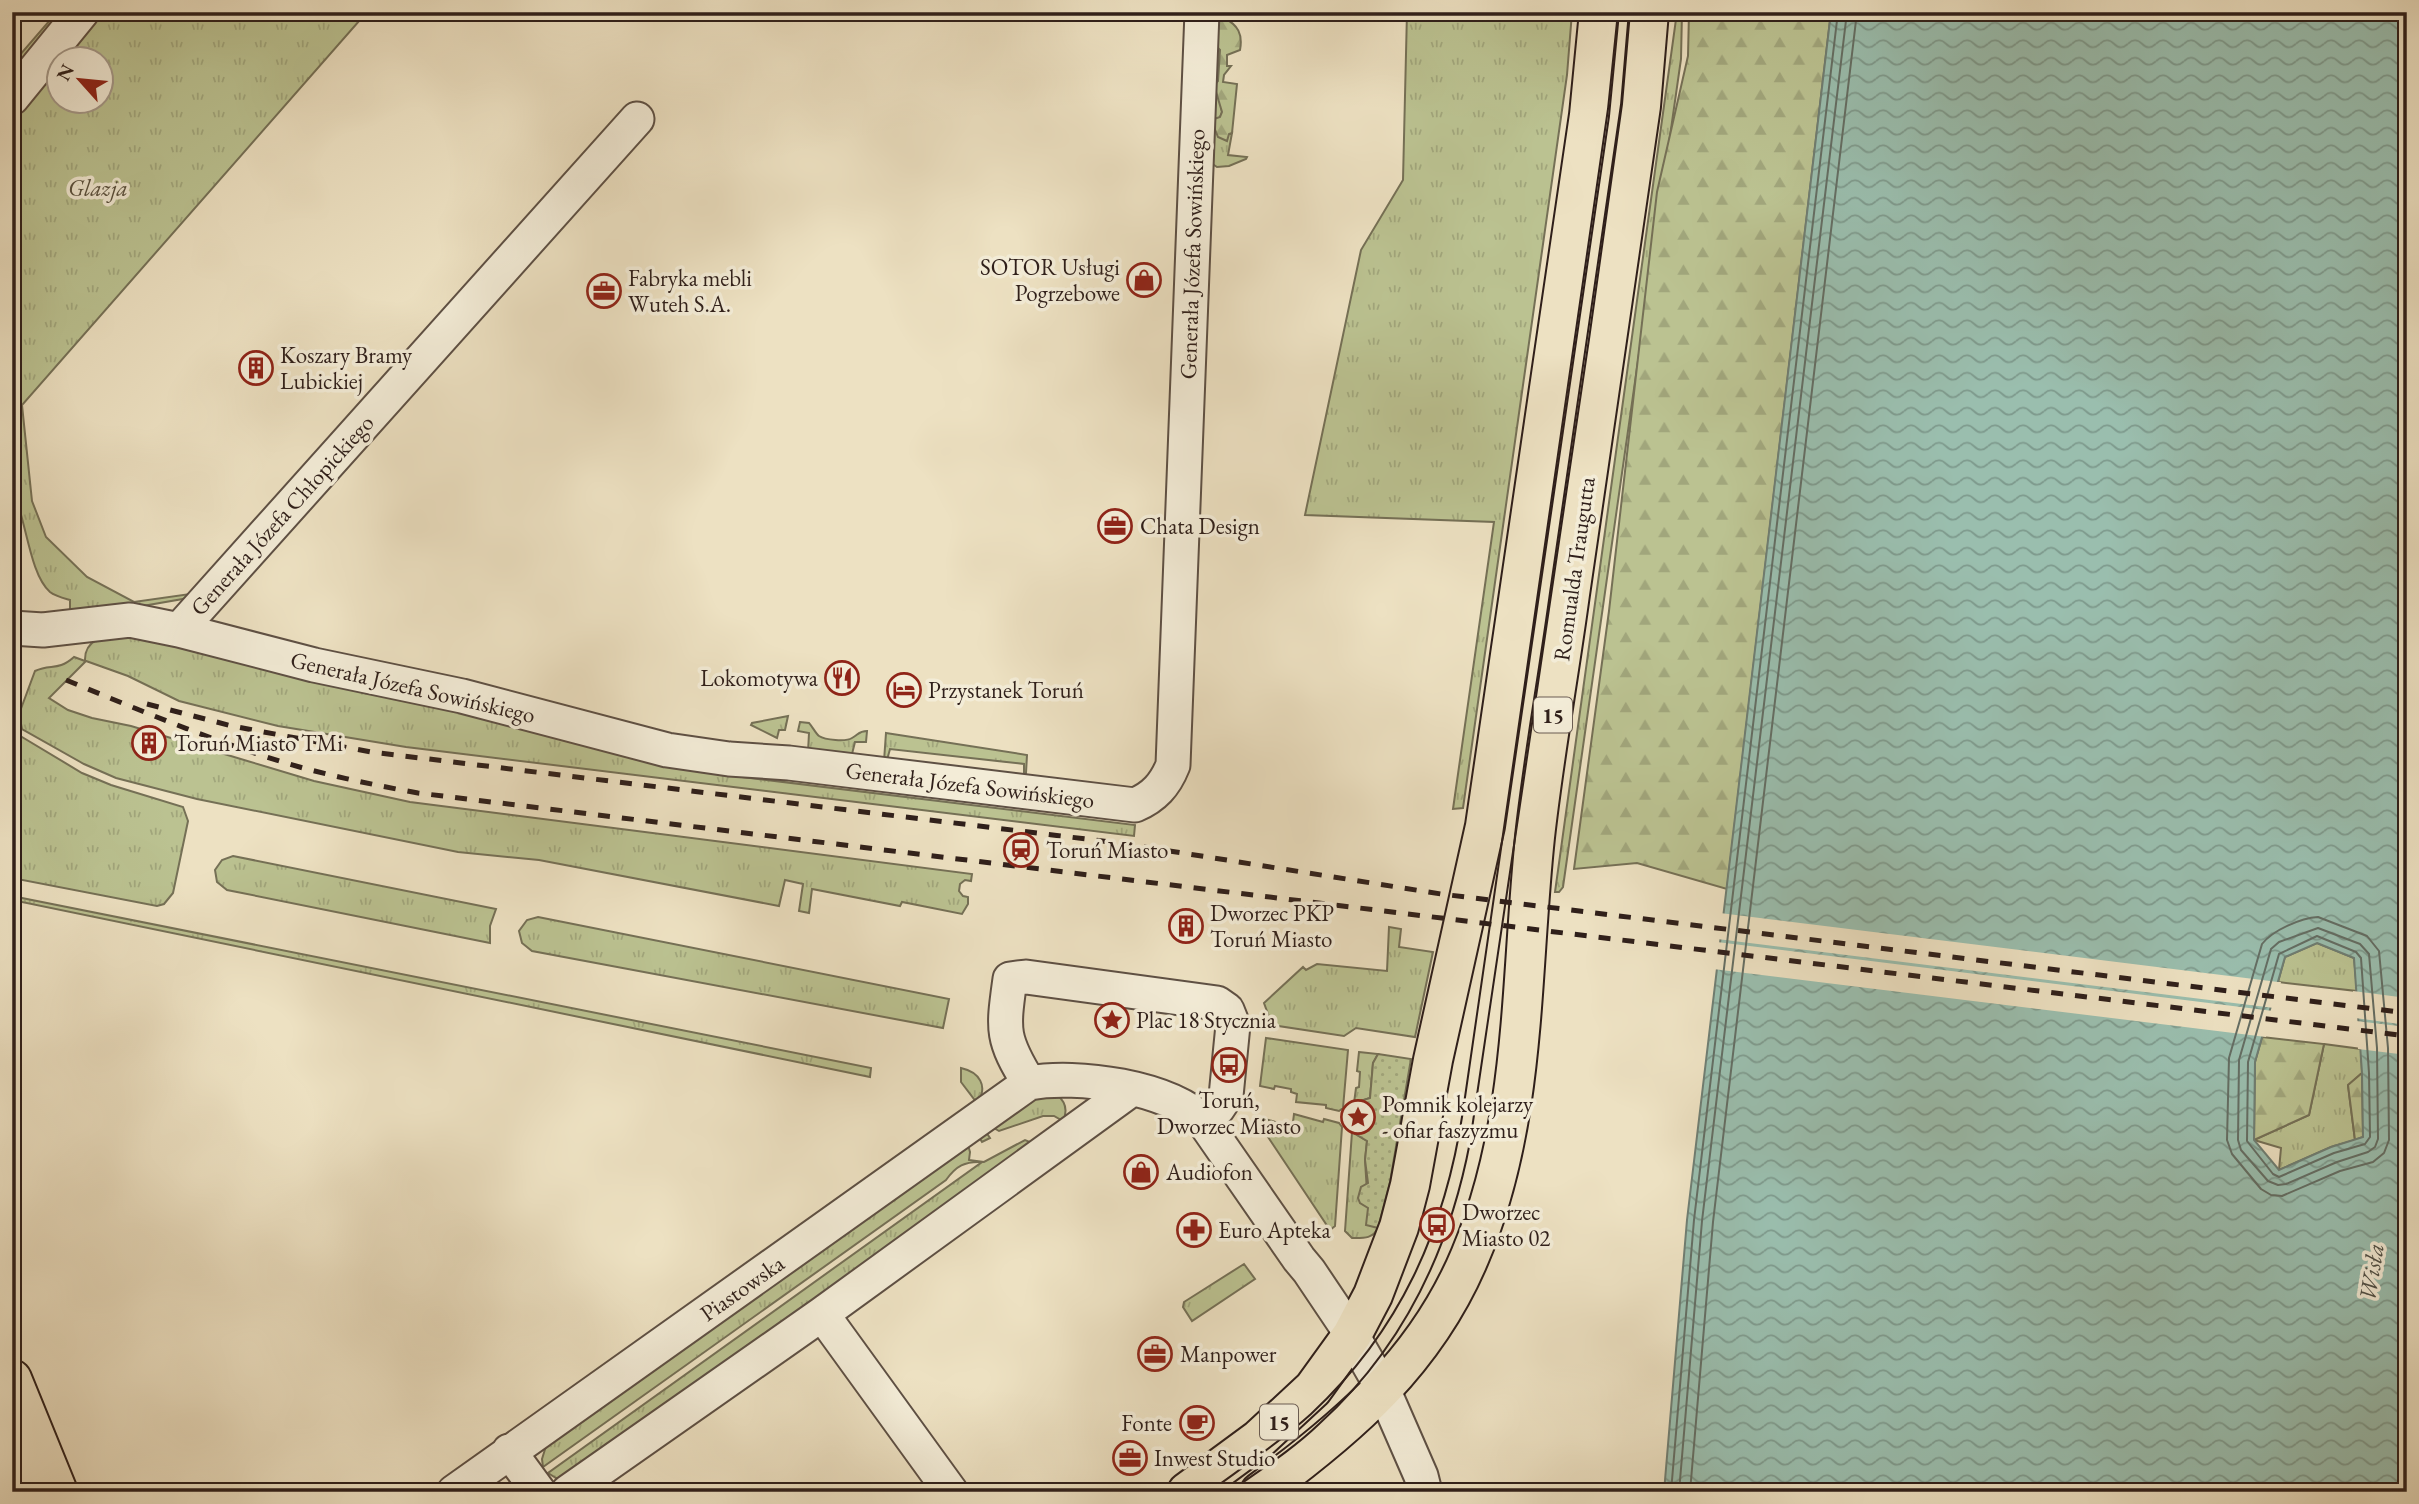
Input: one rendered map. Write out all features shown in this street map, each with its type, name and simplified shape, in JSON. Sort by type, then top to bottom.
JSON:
[{"type":"main road","name":"15","points":[[1188,1492],[1259,1439],[1313,1389],[1352,1335],[1374,1295],[1399,1227],[1410,1185],[1433,1060],[1486,826],[1589,115],[1599,12]]},
{"type":"main road","name":"Romualda Traugutta","points":[[1383,1389],[1421,1342],[1459,1279],[1471,1255],[1503,1154],[1524,1002],[1535,838],[1640,106],[1649,12]]},
{"type":"main road","points":[[12,1380],[58,1492]]},
{"type":"main road","name":"15","points":[[1260,1492],[1337,1434],[1383,1389]]},
{"type":"main road","points":[[12,1463],[23,1492]]},
{"type":"street","points":[[12,98],[82,12]]},
{"type":"street","name":"Generała Józefa Sowińskiego","points":[[12,628],[43,630],[130,620],[180,629],[314,665],[462,696],[667,750],[1135,805],[1150,798],[1169,776],[1173,765],[1202,12]]},
{"type":"street","name":"Generała Józefa Chłopickiego","points":[[180,629],[637,119]]},
{"type":"street","points":[[1204,1122],[1226,1096],[1233,1026],[1227,1010],[1217,1003],[1026,977],[1010,979],[1004,1020],[1007,1042],[1012,1056],[1029,1083],[1048,1079],[1075,1080],[1132,1089],[1179,1103],[1193,1111],[1204,1122],[1352,1335],[1383,1389],[1426,1492]]},
{"type":"street","name":"Piastowska","points":[[454,1492],[1029,1083]]},
{"type":"street","points":[[568,1492],[821,1314],[1132,1089]]},
{"type":"street","points":[[821,1314],[951,1492]]},
{"type":"street","points":[[509,1451],[539,1492]]},
{"type":"green space","points":[[57,12],[70,12],[12,81],[12,64]]},
{"type":"green space","name":"Glazja","points":[[103,12],[367,12],[22,405],[32,501],[46,537],[87,577],[134,602],[197,593],[194,597],[114,611],[77,614],[70,609],[70,600],[52,593],[43,584],[32,559],[12,489],[12,121],[46,80],[46,116],[116,116],[116,46],[74,46]]},
{"type":"green space","points":[[1210,12],[1223,12],[1224,18],[1217,21],[1220,50],[1218,81],[1222,112],[1220,117],[1229,134],[1232,133],[1228,155],[1247,157],[1229,166],[1217,167],[1211,163]]},
{"type":"green space","points":[[1407,12],[1572,12],[1567,75],[1463,808],[1453,809],[1494,522],[1305,515],[1361,250],[1403,180]]},
{"type":"green space","points":[[1677,12],[1682,12],[1681,59],[1563,887],[1559,892],[1555,892]]},
{"type":"green space","points":[[1689,12],[1831,12],[1727,889],[1637,863],[1574,869],[1609,611],[1657,192],[1688,56]]},
{"type":"green space","points":[[1224,18],[1236,27],[1241,39],[1240,50],[1227,55],[1227,66],[1231,66],[1224,75],[1223,82],[1237,84],[1232,133],[1227,141],[1218,137],[1214,127],[1214,119],[1220,117],[1222,112],[1214,85],[1218,81],[1220,50],[1214,44],[1217,21]]},
{"type":"green space","points":[[127,633],[718,774],[1135,825],[1134,836],[406,747],[278,726],[179,701],[128,676],[86,661],[49,698],[68,710],[92,718],[131,726],[314,781],[410,802],[972,874],[971,881],[965,880],[960,884],[959,891],[968,897],[968,904],[962,914],[902,902],[900,906],[812,889],[809,913],[799,911],[803,884],[785,880],[779,906],[539,860],[458,852],[197,799],[116,778],[84,764],[22,729],[19,714],[35,671],[58,666],[74,657],[85,661],[88,647],[93,642]]},
{"type":"green space","points":[[788,716],[785,730],[779,730],[777,738],[751,725],[752,723]]},
{"type":"green space","points":[[800,722],[809,723],[819,736],[830,739],[849,739],[867,731],[866,742],[855,742],[852,754],[808,752],[809,733],[798,731]]},
{"type":"green space","points":[[12,731],[82,773],[111,785],[183,807],[188,821],[173,893],[164,904],[157,906],[12,878]]},
{"type":"green space","points":[[886,733],[1027,755],[1026,773],[1024,764],[890,749],[887,760],[884,761]]},
{"type":"green space","points":[[233,856],[496,909],[490,926],[490,943],[227,890],[217,882],[215,870],[222,860]]},
{"type":"green space","points":[[12,896],[871,1068],[870,1077],[12,900]]},
{"type":"green space","points":[[538,917],[949,999],[943,1028],[532,951],[522,943],[519,931],[527,920]]},
{"type":"green space","points":[[1389,927],[1401,929],[1399,947],[1433,952],[1415,1037],[1356,1028],[1344,1036],[1272,1025],[1264,1003],[1303,967],[1306,970],[1317,964],[1387,971]]},
{"type":"green space","points":[[2317,943],[2354,958],[2357,991],[2278,982],[2285,957]]},
{"type":"green space","points":[[2262,1037],[2324,1044],[2309,1115],[2254,1140],[2255,1062]]},
{"type":"green space","points":[[1266,1038],[1348,1050],[1343,1108],[1339,1111],[1326,1108],[1326,1105],[1296,1102],[1297,1094],[1291,1092],[1291,1089],[1260,1086]]},
{"type":"green space","points":[[2324,1044],[2361,1049],[2362,1073],[2348,1086],[2355,1140],[2331,1147],[2279,1170],[2281,1148],[2254,1140],[2309,1115]]},
{"type":"green space","points":[[1359,1052],[1378,1054],[1373,1063],[1370,1098],[1354,1103],[1356,1088],[1359,1087]]},
{"type":"green space","points":[[1378,1054],[1411,1059],[1390,1182],[1378,1228],[1366,1225],[1368,1208],[1360,1203],[1358,1198],[1361,1187],[1368,1183],[1365,1160],[1367,1141],[1352,1132],[1352,1128],[1362,1128],[1363,1111],[1354,1110],[1354,1103],[1370,1098],[1373,1063]]},
{"type":"green space","points":[[961,1068],[973,1073],[980,1081],[982,1091],[977,1103],[961,1082]]},
{"type":"green space","points":[[2362,1073],[2363,1137],[2355,1140],[2348,1085]]},
{"type":"green space","points":[[1057,1095],[1065,1106],[1063,1121],[1054,1116],[1043,1116],[999,1131],[992,1127],[986,1132],[990,1138],[982,1142],[979,1137],[968,1145],[969,1160],[984,1162],[1025,1140],[1035,1144],[563,1479],[548,1473],[982,1162],[971,1162],[957,1168],[946,1180],[543,1467],[542,1459],[546,1446],[1032,1098]]},
{"type":"green space","points":[[1294,1114],[1323,1122],[1324,1119],[1339,1123],[1342,1127],[1335,1226],[1330,1230],[1264,1131],[1258,1133],[1254,1127],[1256,1116],[1285,1125],[1286,1122],[1293,1122]]},
{"type":"green space","points":[[1352,1132],[1367,1141],[1365,1160],[1368,1208],[1378,1228],[1364,1238],[1352,1238],[1345,1231]]},
{"type":"green space","points":[[1244,1264],[1255,1279],[1192,1321],[1183,1307],[1184,1302]]},
{"type":"water","name":"Wisła","points":[[1831,12],[2407,12],[2407,1492],[1664,1492],[1687,1220]],"holes":[[[2317,943],[2354,958],[2362,1073],[2363,1137],[2331,1147],[2279,1170],[2254,1140],[2255,1062],[2285,957]]]},
{"type":"pier","points":[[1720,913],[2281,982],[2274,1008],[1717,939]]},
{"type":"pier","points":[[1717,942],[2273,1011],[2266,1037],[1713,969]]},
{"type":"pier","points":[[2353,991],[2407,998],[2407,1025],[2355,1018]]},
{"type":"pier","points":[[2356,1021],[2407,1027],[2407,1055],[2358,1049]]},
{"type":"tram line","points":[[1209,1492],[1274,1445],[1311,1414],[1370,1348],[1414,1276],[1444,1197],[1463,1111],[1608,109],[1618,12]]},
{"type":"tram line","points":[[1229,1492],[1309,1433],[1349,1395],[1375,1363],[1418,1296],[1435,1260],[1461,1183],[1470,1142],[1589,339],[1622,104],[1630,12]]},
{"type":"railway","points":[[66,680],[183,727],[273,759],[374,785],[418,793],[2407,1036]]},
{"type":"railway","points":[[147,704],[232,726],[371,752],[1119,843],[1441,894],[2407,1013]]},
{"type":"place","name":"SOTOR Usługi Pogrzebowe","points":[[1144,280]]},
{"type":"place","name":"Fabryka mebli Wuteh S.A.","points":[[604,291]]},
{"type":"place","name":"Koszary Bramy Lubickiej","points":[[256,368]]},
{"type":"place","name":"Chata Design","points":[[1115,526]]},
{"type":"place","name":"Lokomotywa","points":[[842,678]]},
{"type":"place","name":"Przystanek Toruń","points":[[904,690]]},
{"type":"place","name":"Toruń Miasto TMi","points":[[149,743]]},
{"type":"place","name":"Toruń Miasto","points":[[1021,850]]},
{"type":"place","name":"Dworzec PKP Toruń Miasto","points":[[1186,926]]},
{"type":"place","name":"Plac 18 Stycznia","points":[[1112,1020]]},
{"type":"place","name":"Toruń, Dworzec Miasto","points":[[1229,1065]]},
{"type":"place","name":"Pomnik kolejarzy - ofiar faszyzmu","points":[[1358,1117]]},
{"type":"place","name":"Audiofon","points":[[1141,1172]]},
{"type":"place","name":"Dworzec Miasto 02","points":[[1437,1225]]},
{"type":"place","name":"Euro Apteka","points":[[1194,1230]]},
{"type":"place","name":"Manpower","points":[[1155,1354]]},
{"type":"place","name":"Fonte","points":[[1197,1423]]},
{"type":"place","name":"Inwest Studio","points":[[1130,1458]]}]
